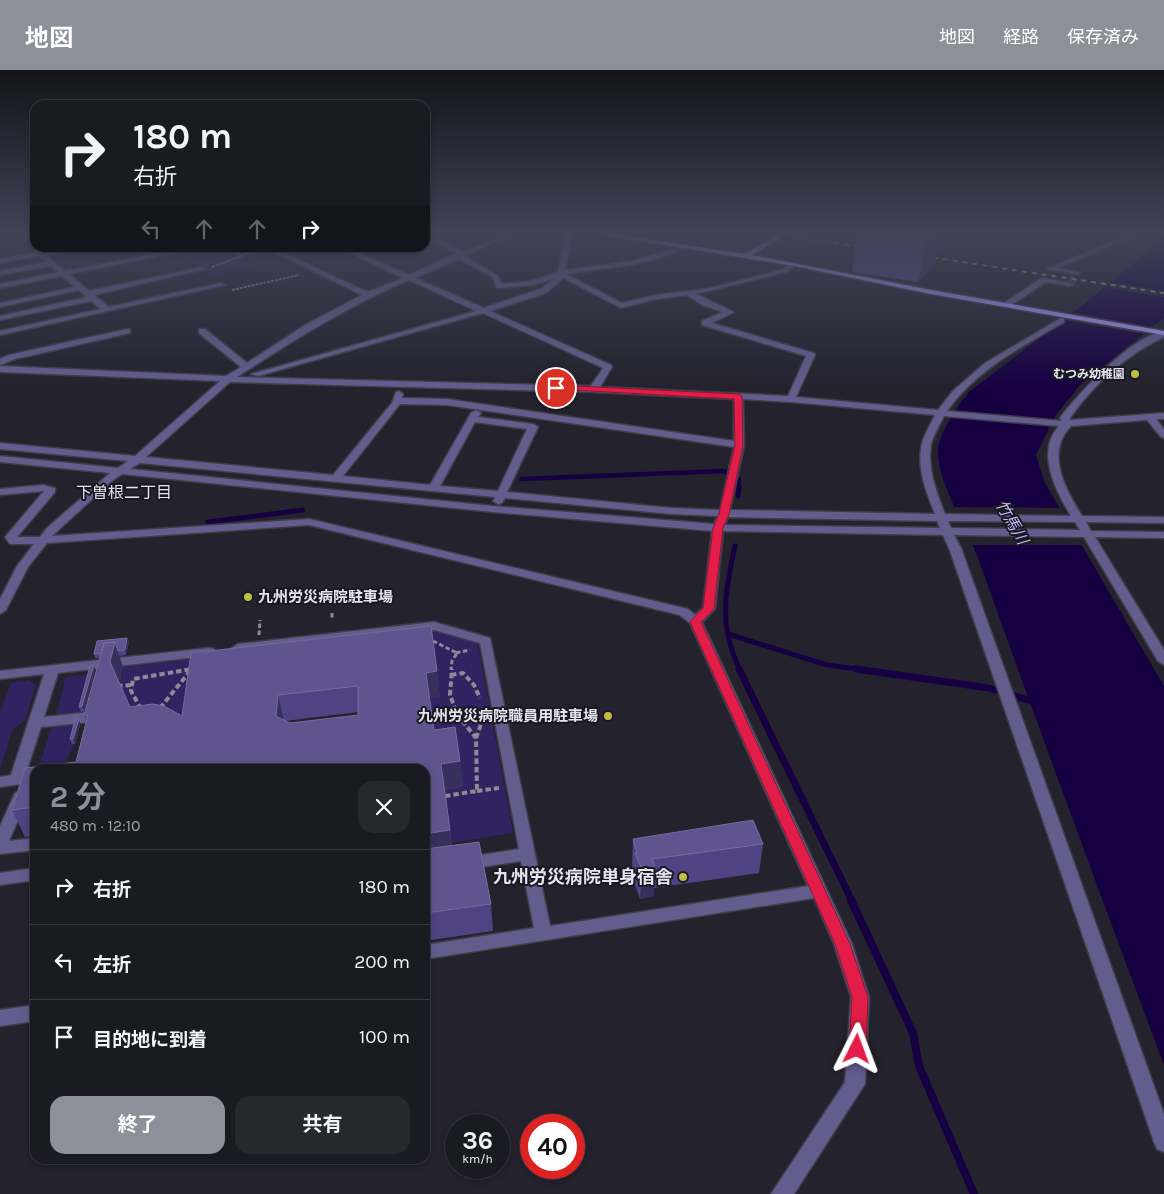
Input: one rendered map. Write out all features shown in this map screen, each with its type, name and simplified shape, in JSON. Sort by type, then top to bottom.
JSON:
[{"type":"main road","points":[[900,284],[1163,334]]},
{"type":"street","points":[[76,284],[107,310]]},
{"type":"street","points":[[0,318],[138,284]]},
{"type":"street","points":[[346,284],[368,295]]},
{"type":"street","points":[[0,610],[23,566],[42,540],[91,493],[137,460],[228,379],[308,327],[390,284]]},
{"type":"street","points":[[425,284],[608,367],[594,389]]},
{"type":"street","points":[[499,284],[500,286],[517,284]]},
{"type":"street","points":[[228,379],[266,372],[483,311],[543,291],[552,284]]},
{"type":"street","points":[[580,284],[622,306],[656,297],[706,291],[732,284]]},
{"type":"street","points":[[1006,305],[1038,284]]},
{"type":"street","points":[[0,332],[222,285]]},
{"type":"street","points":[[0,305],[80,288]]},
{"type":"street","points":[[688,293],[705,303],[730,312],[705,323],[810,355],[791,399]]},
{"type":"street","points":[[1061,320],[991,363],[950,397],[926,446],[927,467],[1164,1142]]},
{"type":"street","points":[[0,362],[12,357],[127,331]]},
{"type":"street","points":[[202,331],[246,367]]},
{"type":"street","points":[[1067,424],[1065,418],[1077,400],[1122,360],[1163,334]]},
{"type":"street","points":[[0,369],[228,379],[594,389],[738,396],[791,399],[1055,424],[1164,416]]},
{"type":"street","points":[[335,479],[397,400],[401,383]]},
{"type":"street","points":[[696,622],[709,609],[721,522],[739,445],[738,396]]},
{"type":"street","points":[[397,400],[447,402],[739,445]]},
{"type":"street","points":[[433,489],[480,407]]},
{"type":"street","points":[[1149,417],[1164,435]]},
{"type":"street","points":[[473,419],[533,427],[493,509]]},
{"type":"street","points":[[1067,424],[1057,432],[1054,446],[1053,462],[1062,492],[1084,534],[1164,661]]},
{"type":"street","points":[[0,446],[501,496],[721,522],[944,518],[1164,520]]},
{"type":"street","points":[[0,458],[493,509],[721,522],[951,532],[1164,535]]},
{"type":"street","points":[[0,492],[50,489],[50,493],[11,539],[14,542],[309,522],[684,612],[696,622],[843,944],[860,997],[855,1084],[782,1194]]},
{"type":"street","points":[[0,675],[104,669],[223,650],[434,626],[486,641],[543,933]]},
{"type":"street","points":[[0,844],[26,778],[35,724],[52,671]]},
{"type":"street","points":[[86,734],[96,700]]},
{"type":"street","points":[[35,724],[91,717]]},
{"type":"street","points":[[0,782],[26,778]]},
{"type":"street","points":[[0,848],[30,845]]},
{"type":"street","points":[[453,865],[527,854]]},
{"type":"street","points":[[0,879],[30,875]]},
{"type":"street","points":[[430,951],[819,891]]},
{"type":"street","points":[[0,1018],[30,1014]]},
{"type":"path","points":[[332,613],[332,620]]},
{"type":"path","points":[[260,620],[260,628]]},
{"type":"path","points":[[430,640],[457,652],[452,661],[450,695],[457,714],[476,738]]},
{"type":"path","points":[[148,714],[142,711],[131,691],[133,679],[199,668]]},
{"type":"path","points":[[158,710],[192,670]]},
{"type":"path","points":[[451,676],[463,673],[468,678],[482,703]]},
{"type":"path","points":[[115,686],[131,684]]},
{"type":"path","points":[[477,791],[476,738],[480,731],[484,712]]},
{"type":"path","points":[[432,721],[461,719]]},
{"type":"path","points":[[445,796],[504,787]]},
{"type":"shaded area","points":[[431,631],[473,641],[478,645],[513,833],[451,843],[429,699],[440,697],[434,652],[190,739],[162,730],[117,697],[124,667]]},
{"type":"shaded area","points":[[89,674],[91,678],[81,714],[56,717],[65,679]]},
{"type":"shaded area","points":[[29,680],[36,685],[25,720],[12,731],[0,770],[0,712],[11,683]]},
{"type":"shaded area","points":[[73,723],[78,726],[72,750],[65,761],[60,764],[41,764],[40,763],[52,726]]},
{"type":"water","name":"竹馬川","points":[[1108,284],[1164,284],[1164,318],[1080,385],[1055,416],[1036,455],[1044,481],[1164,686],[1164,1065],[979,561],[953,504],[938,460],[939,441],[955,411],[969,392]]},
{"type":"pier","points":[[1106,284],[1124,284],[1164,291],[1164,297],[1103,287]]},
{"type":"pier","points":[[1075,313],[1157,328],[1148,335],[1065,320]]},
{"type":"pier","points":[[953,507],[1062,508],[1084,545],[971,545]]},
{"type":"building","points":[[431,626],[437,671],[426,673],[434,730],[455,727],[460,761],[441,764],[450,830],[430,833],[430,764],[59,764],[76,762],[88,715],[84,715],[104,643],[115,642],[110,662],[130,707],[153,704],[164,706],[182,716],[191,653]],"holes":[[[358,686],[358,715],[290,723],[276,716],[278,695]]]},
{"type":"building","points":[[127,638],[125,650],[118,651],[115,642],[104,643],[101,653],[94,654],[97,641]]},
{"type":"building","points":[[94,665],[82,706],[79,707],[90,666]]},
{"type":"building","points":[[79,719],[73,739],[70,739],[75,720]]},
{"type":"building","points":[[30,767],[30,808],[12,810],[25,768]]},
{"type":"building","points":[[753,820],[763,844],[652,859],[655,867],[642,870],[635,853],[637,853],[633,839]]},
{"type":"building","points":[[479,842],[491,904],[430,912],[430,848]]},
{"type":"waterway","points":[[521,479],[724,471],[739,479],[738,489]]},
{"type":"waterway","points":[[738,496],[739,487]]},
{"type":"waterway","points":[[208,522],[303,510]]},
{"type":"waterway","points":[[728,634],[726,594],[735,546]]},
{"type":"waterway","points":[[728,634],[827,665],[865,670]]},
{"type":"waterway","points":[[728,634],[733,654],[740,670]]},
{"type":"waterway","points":[[739,669],[852,901]]},
{"type":"waterway","points":[[856,669],[989,688],[1035,702]]},
{"type":"waterway","points":[[851,900],[913,1033],[919,1066],[974,1194]]},
{"type":"railway","points":[[1108,284],[1164,293]]},
{"type":"place","name":"むつみ幼稚園","points":[[1135,374]]},
{"type":"place","name":"九州労災病院駐車場","points":[[248,597]]},
{"type":"place","name":"九州労災病院職員用駐車場","points":[[608,716]]},
{"type":"place","name":"九州労災病院単身宿舎","points":[[683,877]]},
{"type":"district","name":"下曽根二丁目","points":[[124,492]]},
{"type":"route","points":[[556,388],[738,396],[739,445],[724,514],[718,528],[709,609],[696,622],[843,944],[860,997],[857,1049]]}]
